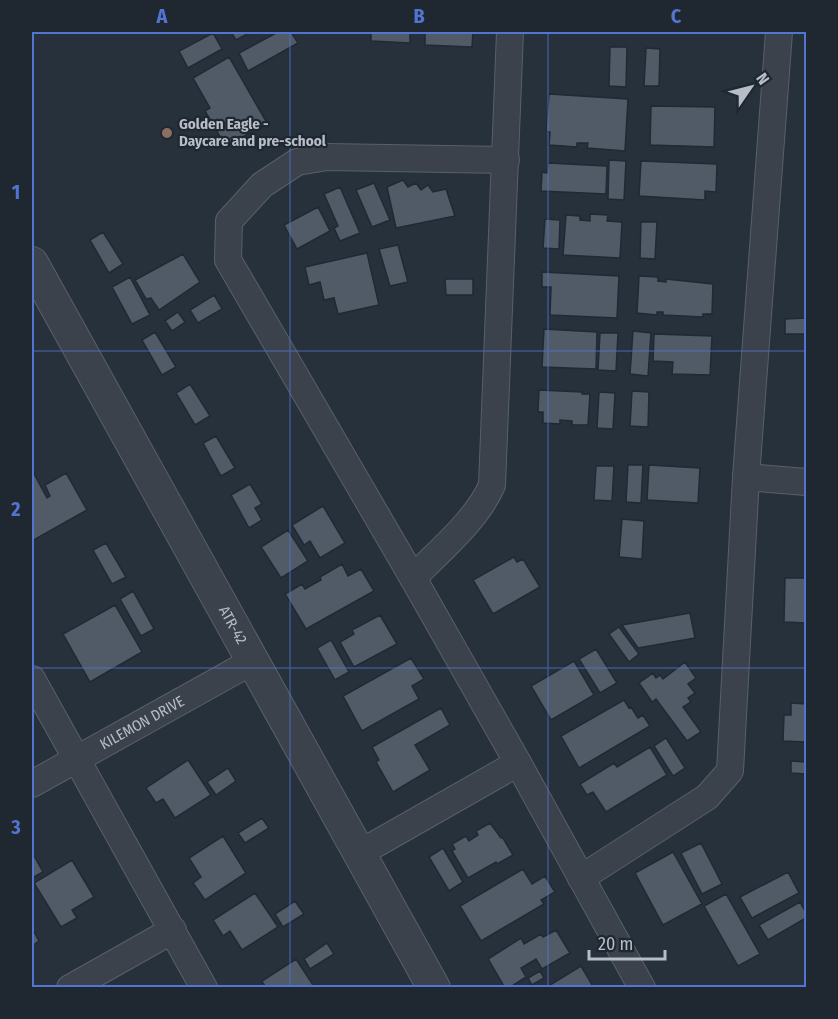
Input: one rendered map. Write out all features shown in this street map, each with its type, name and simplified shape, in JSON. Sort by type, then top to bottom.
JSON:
[{"type":"street","points":[[413,578],[476,513],[492,485],[510,32]]},
{"type":"street","points":[[581,878],[707,797],[730,771],[746,477],[779,32]]},
{"type":"street","points":[[506,160],[327,157],[297,162],[262,185],[229,221],[228,260],[413,578],[642,987]]},
{"type":"street","name":"ATR-42","points":[[32,263],[434,987]]},
{"type":"street","points":[[746,477],[807,482]]},
{"type":"street","name":"KILEMON DRIVE","points":[[32,784],[253,661]]},
{"type":"street","points":[[32,679],[204,987]]},
{"type":"street","points":[[360,853],[518,763]]},
{"type":"street","points":[[70,987],[173,930]]},
{"type":"building","points":[[231,32],[251,32],[236,40]]},
{"type":"building","points":[[278,32],[291,32],[298,43],[248,71],[239,53]]},
{"type":"building","points":[[371,32],[410,32],[410,43],[371,41]]},
{"type":"building","points":[[425,32],[473,32],[472,47],[425,45]]},
{"type":"building","points":[[213,33],[222,49],[188,68],[179,51]]},
{"type":"building","points":[[610,47],[627,47],[626,87],[609,86]]},
{"type":"building","points":[[646,48],[660,49],[659,86],[644,86]]},
{"type":"building","points":[[229,57],[267,123],[226,147],[205,111],[210,108],[193,78]]},
{"type":"building","points":[[549,94],[628,99],[625,151],[587,148],[588,143],[577,143],[577,147],[549,145],[550,132],[546,131]]},
{"type":"building","points":[[651,106],[715,107],[714,147],[650,145]]},
{"type":"building","points":[[609,160],[626,161],[624,200],[608,199]]},
{"type":"building","points":[[641,161],[717,164],[716,192],[705,191],[705,200],[639,196]]},
{"type":"building","points":[[548,163],[607,166],[606,194],[541,191],[542,172],[547,173]]},
{"type":"building","points":[[403,180],[408,187],[416,183],[421,190],[428,185],[433,192],[446,189],[455,216],[396,228],[387,187]]},
{"type":"building","points":[[374,183],[390,220],[372,227],[356,190]]},
{"type":"building","points":[[340,187],[360,233],[340,241],[334,228],[338,226],[324,194]]},
{"type":"building","points":[[318,207],[330,231],[297,249],[284,225]]},
{"type":"building","points":[[590,214],[608,215],[607,221],[622,222],[620,258],[563,255],[566,215],[580,216],[580,220],[590,221]]},
{"type":"building","points":[[545,219],[560,220],[559,249],[543,248]]},
{"type":"building","points":[[641,222],[657,222],[655,259],[640,258]]},
{"type":"building","points":[[103,232],[123,264],[109,273],[90,240]]},
{"type":"building","points":[[398,245],[408,282],[390,286],[379,249]]},
{"type":"building","points":[[367,253],[379,305],[338,314],[334,298],[324,300],[320,282],[309,285],[305,267]]},
{"type":"building","points":[[183,254],[200,282],[159,310],[151,298],[146,299],[135,280]]},
{"type":"building","points":[[542,272],[619,276],[617,318],[550,315],[551,287],[542,287]]},
{"type":"building","points":[[639,276],[658,277],[658,281],[666,282],[666,279],[713,284],[712,314],[703,314],[703,317],[663,315],[663,312],[657,312],[657,315],[637,313]]},
{"type":"building","points":[[130,277],[150,315],[132,324],[112,287]]},
{"type":"building","points":[[445,279],[473,279],[473,295],[446,295]]},
{"type":"building","points":[[214,295],[222,309],[198,323],[190,310]]},
{"type":"building","points":[[178,312],[185,322],[172,331],[165,321]]},
{"type":"building","points":[[806,318],[806,334],[785,334],[785,319]]},
{"type":"building","points":[[544,329],[597,332],[596,369],[542,367]]},
{"type":"building","points":[[633,331],[651,333],[648,376],[630,374]]},
{"type":"building","points":[[155,332],[176,367],[162,375],[142,340]]},
{"type":"building","points":[[600,333],[618,333],[616,371],[598,370]]},
{"type":"building","points":[[654,334],[712,336],[710,375],[672,374],[673,362],[653,361]]},
{"type":"building","points":[[190,384],[210,416],[195,425],[176,393]]},
{"type":"building","points":[[539,390],[590,394],[588,425],[572,425],[572,421],[560,420],[560,424],[543,423],[543,412],[538,412]]},
{"type":"building","points":[[632,391],[649,392],[648,427],[630,426]]},
{"type":"building","points":[[599,392],[615,393],[613,429],[597,428]]},
{"type":"building","points":[[216,436],[235,468],[221,476],[203,443]]},
{"type":"building","points":[[628,465],[643,465],[641,503],[626,502]]},
{"type":"building","points":[[649,465],[700,468],[698,503],[647,500]]},
{"type":"building","points":[[596,466],[614,466],[612,501],[594,500]]},
{"type":"building","points":[[32,470],[47,498],[50,496],[45,485],[66,473],[87,510],[32,541]]},
{"type":"building","points":[[250,484],[262,504],[255,508],[262,520],[249,528],[231,495]]},
{"type":"building","points":[[323,506],[345,543],[320,558],[310,541],[304,545],[292,525]]},
{"type":"building","points":[[622,519],[644,521],[642,559],[619,557]]},
{"type":"building","points":[[288,530],[308,561],[281,578],[261,547]]},
{"type":"building","points":[[106,543],[126,577],[112,584],[93,550]]},
{"type":"building","points":[[514,557],[517,562],[523,559],[540,587],[493,614],[473,580]]},
{"type":"building","points":[[342,564],[348,576],[361,569],[374,591],[306,629],[285,594],[302,584],[305,589]]},
{"type":"building","points":[[785,578],[806,578],[806,623],[784,622]]},
{"type":"building","points":[[133,591],[154,629],[141,636],[120,599]]},
{"type":"building","points":[[115,605],[142,652],[90,682],[63,634]]},
{"type":"building","points":[[690,613],[695,638],[638,648],[622,625]]},
{"type":"building","points":[[380,615],[397,644],[354,667],[340,642],[354,634],[352,630]]},
{"type":"building","points":[[619,627],[639,654],[629,662],[609,634]]},
{"type":"building","points":[[331,640],[349,672],[335,680],[317,648]]},
{"type":"building","points":[[596,649],[617,683],[600,693],[579,659]]},
{"type":"building","points":[[411,658],[424,679],[412,686],[419,699],[362,731],[343,696]]},
{"type":"building","points":[[574,661],[594,695],[551,720],[531,686]]},
{"type":"building","points":[[685,662],[696,678],[688,684],[695,693],[688,698],[691,702],[683,707],[701,732],[687,741],[656,699],[652,702],[639,683],[653,673],[656,678],[660,675],[663,679]]},
{"type":"building","points":[[624,700],[638,718],[643,715],[650,726],[579,768],[561,736]]},
{"type":"building","points":[[791,703],[806,704],[806,742],[783,741],[784,715],[791,715]]},
{"type":"building","points":[[441,708],[450,725],[415,745],[430,770],[393,792],[376,762],[379,760],[372,747]]},
{"type":"building","points":[[666,738],[685,768],[673,776],[654,746]]},
{"type":"building","points":[[650,747],[667,775],[606,812],[593,792],[587,795],[580,784],[614,763],[617,767]]},
{"type":"building","points":[[188,760],[211,795],[175,818],[163,799],[156,803],[146,788]]},
{"type":"building","points":[[791,761],[806,762],[806,774],[791,773]]},
{"type":"building","points":[[228,768],[236,781],[216,795],[207,782]]},
{"type":"building","points":[[262,818],[269,828],[245,843],[238,833]]},
{"type":"building","points":[[490,823],[503,838],[513,855],[468,878],[452,851],[455,849],[452,844],[466,836],[469,841],[478,835],[476,831]]},
{"type":"building","points":[[223,836],[246,873],[205,900],[193,883],[201,877],[189,858]]},
{"type":"building","points":[[701,843],[722,884],[702,894],[681,853]]},
{"type":"building","points":[[443,848],[463,882],[449,891],[429,857]]},
{"type":"building","points":[[32,852],[43,872],[32,878]]},
{"type":"building","points":[[673,852],[702,904],[663,925],[635,873]]},
{"type":"building","points":[[72,860],[94,897],[72,910],[77,918],[61,927],[34,883]]},
{"type":"building","points":[[523,869],[532,884],[545,876],[555,892],[541,900],[544,904],[481,941],[460,906]]},
{"type":"building","points":[[788,872],[799,893],[752,918],[740,897]]},
{"type":"building","points":[[255,893],[278,927],[242,950],[230,931],[223,936],[213,920]]},
{"type":"building","points":[[726,894],[760,954],[738,966],[704,906]]},
{"type":"building","points":[[295,901],[304,914],[283,927],[275,914]]},
{"type":"building","points":[[800,902],[806,918],[768,940],[759,925]]},
{"type":"building","points":[[32,928],[39,941],[32,946]]},
{"type":"building","points":[[556,930],[570,953],[542,969],[536,959],[521,968],[526,977],[509,988],[505,988],[488,959],[521,938],[524,944],[541,934],[543,937]]},
{"type":"building","points":[[327,943],[334,954],[310,969],[304,959]]},
{"type":"building","points":[[296,959],[315,988],[266,988],[262,981]]},
{"type":"building","points":[[581,966],[594,988],[545,988]]},
{"type":"building","points":[[540,971],[544,978],[532,985],[528,978]]},
{"type":"place","name":"Golden Eagle - Daycare and pre-school","points":[[167,133]]}]
